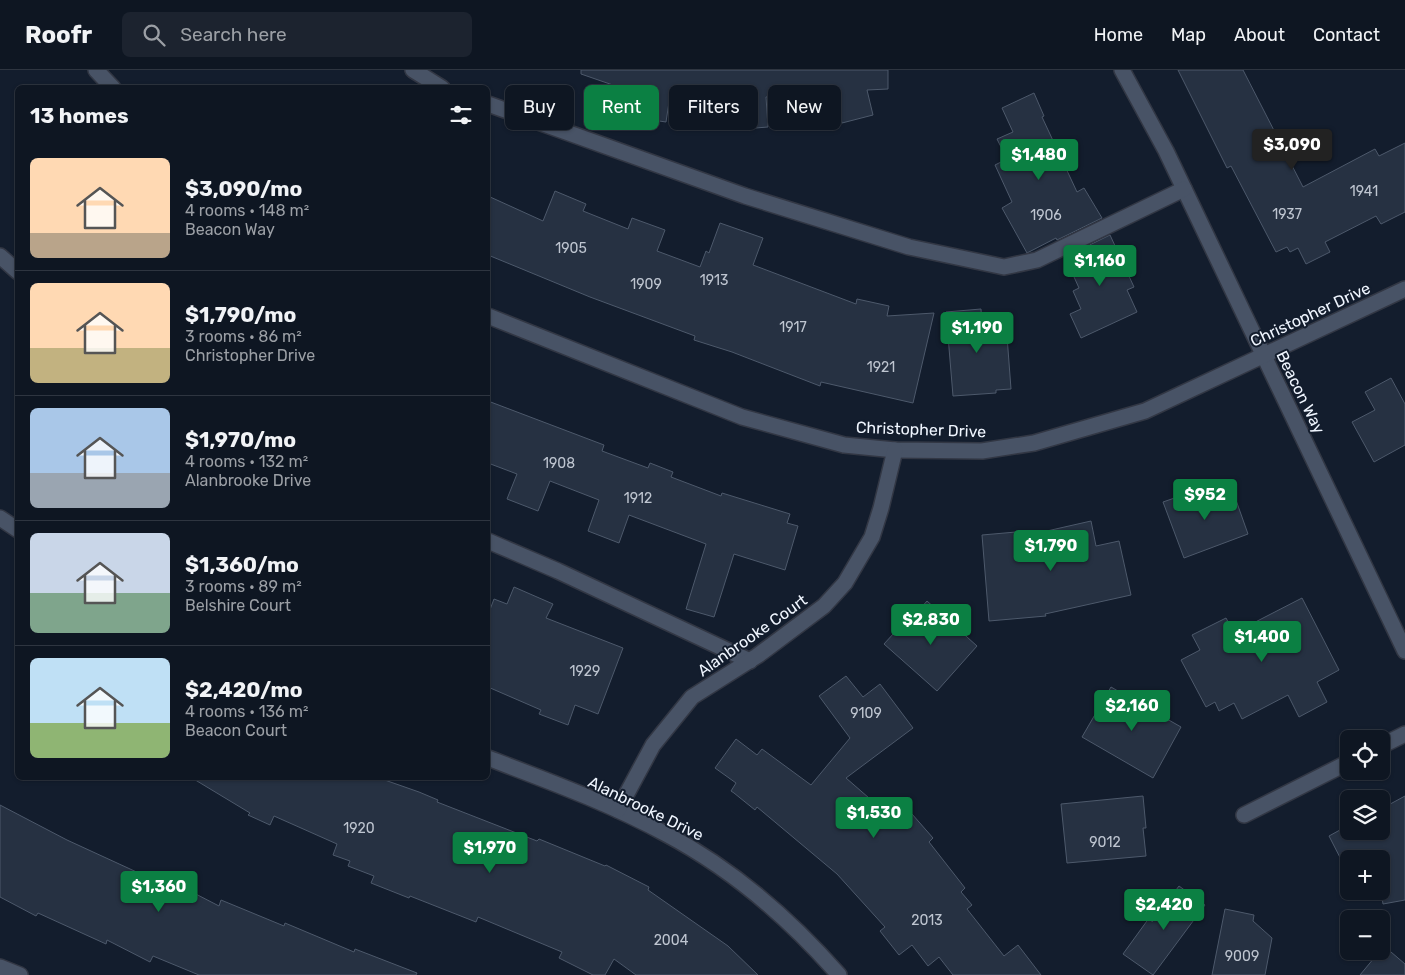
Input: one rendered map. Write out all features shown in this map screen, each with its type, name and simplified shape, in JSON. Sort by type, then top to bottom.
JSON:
[{"type":"street","points":[[96,70],[110,85]]},
{"type":"street","points":[[413,70],[437,85]]},
{"type":"street","name":"Beacon Way","points":[[1122,70],[1166,151],[1405,651]]},
{"type":"street","points":[[490,105],[745,196],[909,247],[1004,267],[1037,260],[1184,189]]},
{"type":"street","points":[[0,256],[15,269]]},
{"type":"street","name":"Christopher Drive","points":[[490,317],[742,417],[844,444],[895,450],[982,451],[1034,443],[1145,411],[1405,289]]},
{"type":"street","name":"Alanbrooke Court","points":[[618,810],[653,744],[692,697],[750,661],[824,606],[845,583],[872,537],[895,450]]},
{"type":"street","points":[[0,518],[15,528]]},
{"type":"street","points":[[490,542],[558,571],[750,661]]},
{"type":"street","points":[[1390,742],[1405,734]]},
{"type":"street","name":"Alanbrooke Drive","points":[[490,759],[618,810],[667,834],[708,859],[747,887],[819,952],[839,975]]},
{"type":"street","points":[[1244,815],[1340,767]]},
{"type":"street","points":[[0,967],[20,975]]},
{"type":"building","points":[[581,70],[888,70],[888,89],[867,90],[873,115],[842,123],[841,85],[768,85],[768,97],[766,97],[768,127],[758,128],[758,85],[669,85],[666,122],[659,121],[659,85],[613,85],[581,74]]},
{"type":"building","points":[[1178,70],[1243,70],[1303,187],[1375,149],[1379,156],[1405,143],[1405,212],[1381,224],[1376,216],[1325,242],[1330,252],[1306,264],[1298,248],[1290,252],[1287,247],[1276,252],[1231,166],[1227,168]]},
{"type":"building","points":[[1034,93],[1044,116],[1042,117],[1077,192],[1084,188],[1102,218],[1027,253],[1002,208],[1012,202],[995,165],[1007,159],[997,139],[1013,132],[1002,108]]},
{"type":"building","points":[[555,191],[586,204],[583,211],[628,229],[632,218],[665,230],[657,251],[700,267],[706,251],[709,253],[720,223],[763,238],[753,265],[856,304],[857,299],[889,306],[887,316],[934,313],[913,403],[821,382],[820,386],[732,352],[694,340],[695,336],[590,297],[490,256],[490,197],[543,221]]},
{"type":"building","points":[[1110,235],[1134,287],[1127,290],[1137,312],[1081,338],[1070,314],[1081,309],[1073,291],[1079,288],[1065,257]]},
{"type":"building","points":[[981,309],[982,325],[1006,323],[1011,389],[996,390],[996,393],[953,396],[946,312]]},
{"type":"building","points":[[1391,378],[1405,404],[1405,445],[1374,462],[1352,422],[1375,410],[1365,392]]},
{"type":"building","points":[[490,402],[604,445],[602,451],[648,468],[650,463],[673,472],[671,477],[721,496],[722,493],[790,514],[787,523],[798,526],[785,570],[734,554],[714,617],[686,609],[706,544],[629,515],[619,543],[588,531],[599,500],[550,481],[538,511],[507,499],[517,474],[490,464]]},
{"type":"building","points":[[1231,486],[1248,534],[1184,558],[1163,502],[1186,494],[1189,502]]},
{"type":"building","points":[[1091,521],[1096,546],[1119,541],[1131,595],[1045,614],[1046,616],[989,621],[982,535],[1016,532],[1016,538]]},
{"type":"building","points":[[514,587],[553,604],[546,618],[623,648],[598,714],[575,705],[568,725],[539,714],[541,710],[490,688],[490,610],[494,599],[507,604]]},
{"type":"building","points":[[1302,598],[1339,670],[1317,682],[1327,702],[1299,717],[1288,695],[1242,719],[1234,703],[1219,711],[1215,702],[1206,707],[1181,660],[1200,650],[1192,635],[1226,618],[1234,633]]},
{"type":"building","points":[[927,601],[977,646],[937,691],[884,644],[904,622],[906,625]]},
{"type":"building","points":[[846,676],[863,697],[880,684],[913,728],[846,778],[892,818],[905,806],[933,838],[929,842],[965,888],[961,892],[972,905],[967,909],[1004,956],[1018,945],[1041,975],[953,975],[939,957],[928,966],[912,945],[899,955],[880,931],[885,927],[837,874],[757,807],[755,810],[731,791],[736,783],[715,768],[736,739],[757,755],[762,749],[811,785],[850,738],[819,696]]},
{"type":"building","points":[[1111,687],[1181,727],[1153,778],[1082,737]]},
{"type":"building","points":[[195,780],[385,780],[419,792],[438,800],[437,802],[537,841],[539,839],[606,865],[649,887],[648,890],[728,946],[758,975],[636,975],[614,959],[605,975],[593,975],[559,958],[562,952],[478,917],[476,922],[371,883],[374,876],[348,866],[350,861],[333,855],[337,844],[274,816],[270,825],[248,815],[250,813]]},
{"type":"building","points":[[1143,796],[1146,828],[1143,828],[1146,856],[1067,863],[1061,804]]},
{"type":"building","points":[[1405,796],[1405,900],[1383,904],[1382,900],[1390,900],[1390,850],[1340,850],[1340,857],[1329,836],[1340,830],[1340,840],[1390,840],[1390,804]]},
{"type":"building","points":[[0,805],[67,840],[154,880],[157,874],[219,906],[221,900],[284,926],[285,923],[354,952],[355,949],[417,973],[416,975],[199,975],[153,956],[150,962],[107,940],[106,944],[38,913],[36,916],[0,897]]},
{"type":"building","points":[[1179,886],[1205,905],[1153,975],[1123,954],[1152,914],[1152,922]]},
{"type":"building","points":[[1225,909],[1254,915],[1253,921],[1272,938],[1265,975],[1212,975]]},
{"type":"building","points":[[1390,951],[1405,964],[1405,975],[1360,975],[1372,960],[1390,960]]}]
